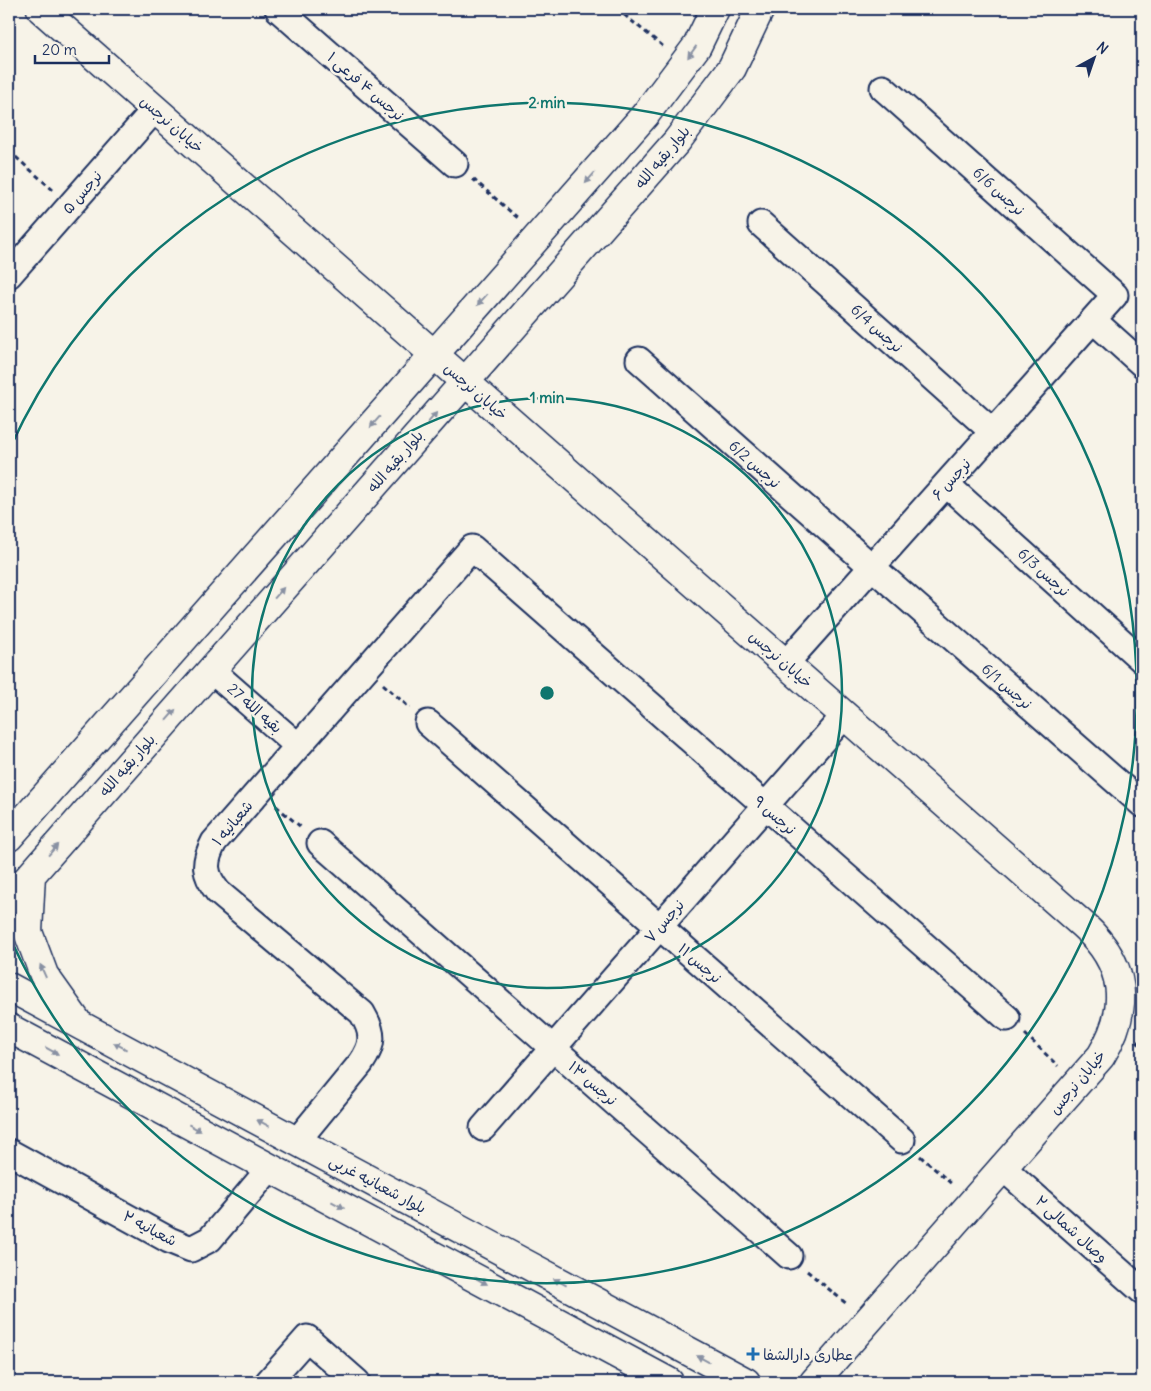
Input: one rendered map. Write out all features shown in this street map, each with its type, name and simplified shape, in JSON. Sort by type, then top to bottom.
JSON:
[{"type":"street","name":"خیابان نرجس","points":[[41,9],[1097,937],[1107,952],[1115,969],[1120,1005],[1117,1023],[1111,1040],[1101,1056],[814,1382]]},
{"type":"street","name":"نرجس ۴ فرعی ۱","points":[[278,9],[455,164]]},
{"type":"street","points":[[9,837],[645,115],[697,46],[715,9]]},
{"type":"street","name":"بلوار بقیه الله","points":[[9,900],[677,141],[732,68],[760,9]]},
{"type":"street","name":"نرجس 6/6","points":[[883,88],[1115,295]]},
{"type":"street","name":"نرجس ۵","points":[[9,275],[155,109]]},
{"type":"street","name":"نرجس 6/4","points":[[761,224],[993,432]]},
{"type":"street","name":"نرجس ۶","points":[[786,663],[1115,295]]},
{"type":"street","points":[[1093,320],[1142,364]]},
{"type":"street","name":"نرجس 6/2","points":[[639,360],[872,567]]},
{"type":"street","name":"نرجس 6/3","points":[[946,484],[1142,660]]},
{"type":"street","name":"شعبانیه ۱","points":[[297,1141],[369,1052],[372,1038],[370,1025],[362,1013],[218,892],[210,881],[206,868],[208,854],[214,842],[472,548]]},
{"type":"street","name":"نرجس ۹","points":[[472,548],[1008,1018]]},
{"type":"street","name":"نرجس 6/1","points":[[872,567],[1142,804]]},
{"type":"street","name":"بقیه الله 27","points":[[211,670],[298,746]]},
{"type":"street","name":"نرجس ۷","points":[[483,1128],[845,715]]},
{"type":"street","name":"نرجس ۱۱","points":[[428,723],[902,1140]]},
{"type":"street","name":"نرجس ۱۳","points":[[320,843],[789,1256]]},
{"type":"street","points":[[31,875],[28,932],[44,975],[80,1025]]},
{"type":"street","name":"بلوار شعبانیه غربی","points":[[9,986],[746,1382]]},
{"type":"street","points":[[15,1035],[270,1168],[669,1382]]},
{"type":"street","name":"شعبانیه ۲","points":[[9,1152],[169,1240],[191,1249],[210,1239],[270,1168]]},
{"type":"street","name":"وصال شمالی ۲","points":[[1002,1167],[1142,1291]]},
{"type":"street","points":[[268,1382],[307,1338],[357,1382]]},
{"type":"path","points":[[618,9],[683,64]]},
{"type":"path","points":[[9,151],[70,206]]},
{"type":"path","points":[[455,164],[538,235]]},
{"type":"path","points":[[366,669],[428,723]]},
{"type":"path","points":[[258,792],[320,843]]},
{"type":"path","points":[[1008,1018],[1077,1084]]},
{"type":"path","points":[[902,1140],[973,1202]]},
{"type":"path","points":[[789,1256],[867,1322]]},
{"type":"place","name":"عطاری دارالشفا","points":[[753,1354]]}]
